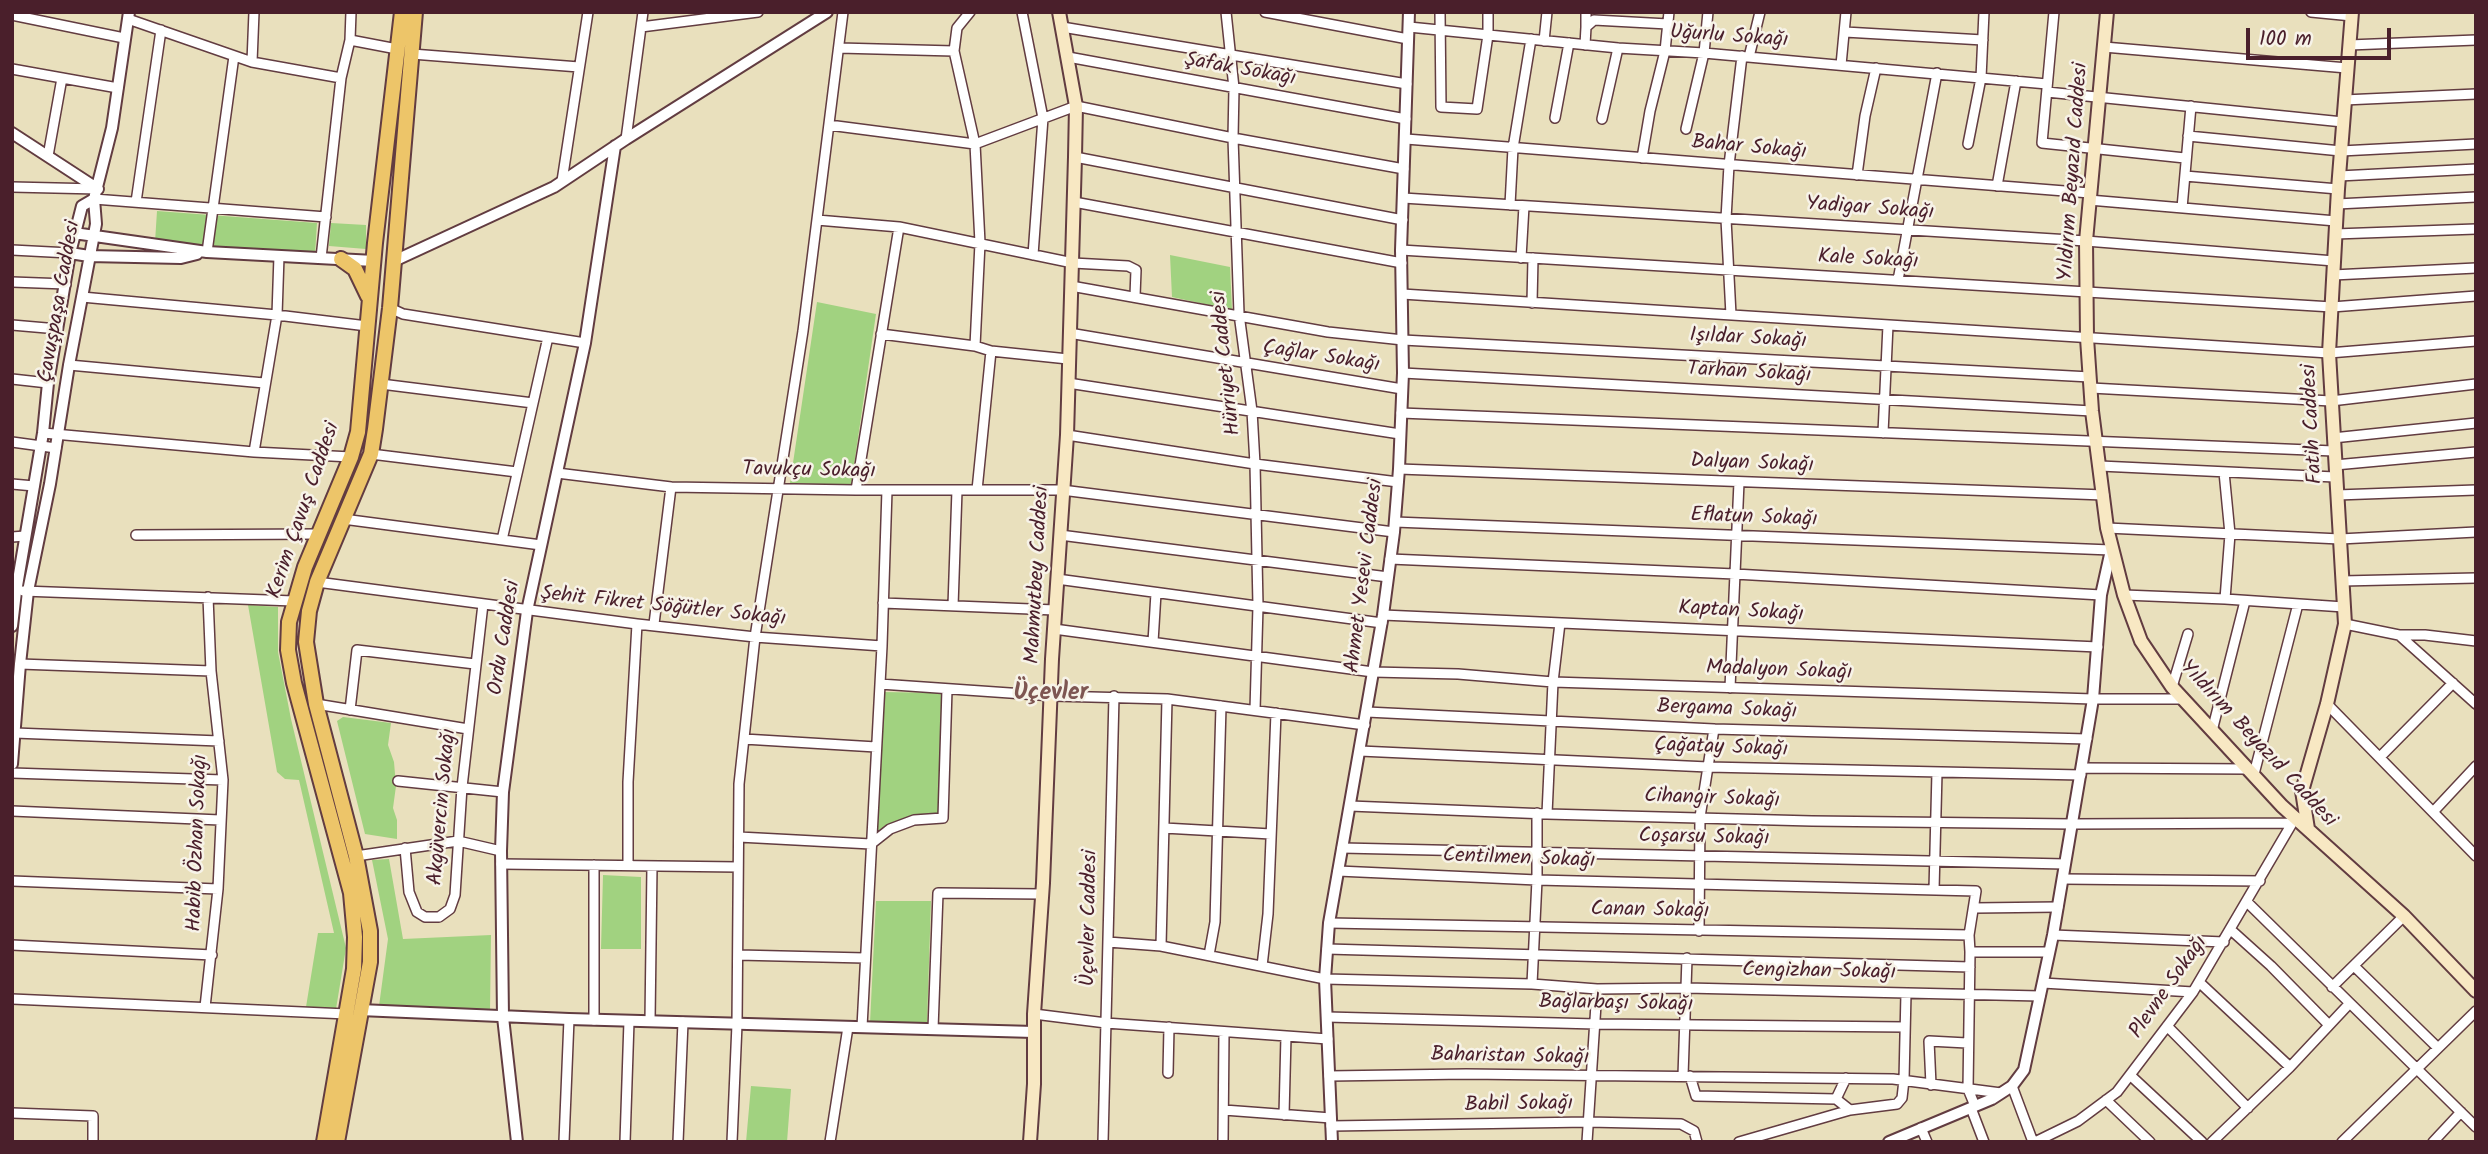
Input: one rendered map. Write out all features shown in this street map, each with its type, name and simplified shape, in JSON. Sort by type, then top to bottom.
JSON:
[{"type":"main road","name":"Kerim Çavuş Caddesi","points":[[337,1142],[353,1012],[354,914],[351,893],[294,683],[288,650],[289,622],[305,567],[351,457],[358,432],[402,12]]},
{"type":"main road","name":"Kerim Çavuş Caddesi","points":[[324,1142],[353,1012],[370,962],[370,931],[356,856],[316,704],[306,642],[309,611],[317,582],[371,454],[390,308],[415,12]]},
{"type":"main road","name":"Mahmutbey Caddesi","points":[[1030,1142],[1034,1084],[1034,1014],[1053,696],[1054,629],[1067,435],[1073,263],[1076,106],[1059,12]]},
{"type":"main road","name":"Yıldırım Beyazıd Caddesi","points":[[2107,12],[2086,242],[2087,338],[2092,411],[2107,528],[2124,595],[2141,641],[2172,687],[2294,821],[2308,829],[2404,916],[2474,987]]},
{"type":"main road","name":"Fatih Caddesi","points":[[2308,829],[2302,791],[2327,704],[2345,624],[2329,353],[2344,100],[2352,14]]},
{"type":"main road","points":[[341,259],[355,269],[370,301]]},
{"type":"main road","points":[[374,261],[394,261]]},
{"type":"main road","points":[[2282,806],[2302,791]]},
{"type":"street","points":[[252,62],[254,12]]},
{"type":"street","points":[[321,258],[341,78],[350,40],[351,12]]},
{"type":"street","points":[[562,181],[588,12]]},
{"type":"street","points":[[626,139],[643,12]]},
{"type":"street","points":[[641,27],[758,12]]},
{"type":"street","points":[[394,261],[562,181],[827,12]]},
{"type":"street","points":[[732,1142],[737,1024],[739,784],[755,637],[817,220],[843,12]]},
{"type":"street","points":[[970,12],[957,28],[954,51],[975,144],[980,243],[975,346]]},
{"type":"street","points":[[1022,12],[1043,118],[1033,255]]},
{"type":"street","name":"Hürriyet Caddesi","points":[[1226,12],[1234,88],[1235,232],[1239,314],[1252,411],[1255,464],[1258,561],[1255,710]]},
{"type":"street","points":[[1265,12],[1408,39]]},
{"type":"street","name":"Ahmet Yesevi Caddesi","points":[[1332,1142],[1325,979],[1329,923],[1374,672],[1388,578],[1399,469],[1403,373],[1401,250],[1409,12]]},
{"type":"street","points":[[1440,12],[1441,107],[1476,109],[1488,35],[1488,12]]},
{"type":"street","points":[[1544,41],[1547,12]]},
{"type":"street","points":[[1585,45],[1586,12]]},
{"type":"street","points":[[1642,158],[1665,51],[1669,12]]},
{"type":"street","points":[[1686,129],[1704,53],[1708,12]]},
{"type":"street","points":[[1731,315],[1726,219],[1729,165],[1745,57],[1760,12]]},
{"type":"street","points":[[1841,65],[1846,12]]},
{"type":"street","points":[[1968,144],[1981,78],[1984,12]]},
{"type":"street","points":[[2054,12],[2042,143],[2185,158]]},
{"type":"street","points":[[2311,12],[2352,14]]},
{"type":"street","points":[[12,15],[124,38]]},
{"type":"street","points":[[96,194],[118,88],[129,15],[161,30],[252,62],[341,78]]},
{"type":"street","points":[[1586,27],[1594,20],[1668,24]]},
{"type":"street","points":[[1062,27],[1407,84]]},
{"type":"street","name":"Uğurlu Sokağı","points":[[1409,27],[1618,48],[1704,53],[2016,81],[2099,96],[2343,122]]},
{"type":"street","points":[[136,202],[161,30]]},
{"type":"street","points":[[1845,32],[1983,40]]},
{"type":"street","points":[[1510,205],[1513,148],[1531,39]]},
{"type":"street","points":[[350,40],[397,49]]},
{"type":"street","points":[[2349,45],[2476,40]]},
{"type":"street","points":[[1555,118],[1569,43]]},
{"type":"street","points":[[2104,47],[2347,68]]},
{"type":"street","points":[[839,48],[954,51]]},
{"type":"street","points":[[1602,118],[1618,48]]},
{"type":"street","points":[[412,54],[579,67]]},
{"type":"street","points":[[207,252],[234,56]]},
{"type":"street","name":"Şafak Sokağı","points":[[1068,57],[1406,119]]},
{"type":"street","points":[[1857,175],[1865,116],[1876,68]]},
{"type":"street","points":[[12,69],[118,88]]},
{"type":"street","points":[[1898,280],[1937,73]]},
{"type":"street","points":[[48,156],[62,78]]},
{"type":"street","points":[[1997,186],[2016,81]]},
{"type":"street","points":[[2344,100],[2476,94]]},
{"type":"street","points":[[829,125],[975,144],[1076,106],[1404,169]]},
{"type":"street","points":[[2182,208],[2191,106]]},
{"type":"street","points":[[12,133],[18,141],[48,156],[96,194]]},
{"type":"street","points":[[2188,136],[2341,151],[2476,144]]},
{"type":"street","name":"Bahar Sokağı","points":[[1406,139],[1997,186],[2336,228],[2476,229]]},
{"type":"street","name":"Ordu Caddesi","points":[[517,1142],[503,1017],[503,792],[527,611],[585,342],[615,146]]},
{"type":"street","points":[[1075,157],[1402,220]]},
{"type":"street","points":[[2185,176],[2339,182],[2476,169]]},
{"type":"street","points":[[12,187],[96,194],[136,202],[326,217]]},
{"type":"street","name":"Çavuşpaşa Caddesi","points":[[12,764],[28,591],[94,236],[96,194]]},
{"type":"street","name":"Çavuşpaşa Caddesi","points":[[12,626],[14,592],[41,446],[48,383],[70,253],[82,206],[96,194]]},
{"type":"street","points":[[2337,204],[2476,197]]},
{"type":"street","name":"Yadigar Sokağı","points":[[1403,198],[2086,242],[2334,261]]},
{"type":"street","points":[[1074,202],[1402,263]]},
{"type":"street","points":[[1521,258],[1524,206]]},
{"type":"street","points":[[817,220],[899,227],[1073,263],[1128,267],[1136,270],[1135,296]]},
{"type":"street","points":[[96,224],[103,232],[121,241]]},
{"type":"street","points":[[856,490],[899,227]]},
{"type":"street","points":[[74,233],[207,252],[374,261]]},
{"type":"street","points":[[12,250],[89,256],[181,258],[207,252]]},
{"type":"street","name":"Kale Sokağı","points":[[1401,250],[2332,307],[2476,296]]},
{"type":"street","points":[[254,452],[277,315],[279,256]]},
{"type":"street","points":[[1532,303],[1533,258]]},
{"type":"street","points":[[2333,275],[2476,268]]},
{"type":"street","points":[[12,282],[66,284]]},
{"type":"street","name":"Işıldar Sokağı","points":[[1071,286],[1328,332],[1403,340],[1887,365],[2331,401],[2476,384]]},
{"type":"street","points":[[1402,295],[2329,353],[2476,341]]},
{"type":"street","points":[[82,297],[367,326]]},
{"type":"street","points":[[390,308],[402,314],[585,342]]},
{"type":"street","points":[[12,325],[58,329]]},
{"type":"street","points":[[1883,433],[1888,325]]},
{"type":"street","name":"Çağlar Sokağı","points":[[1069,333],[1402,389]]},
{"type":"street","points":[[881,334],[975,346],[990,351],[1068,359]]},
{"type":"street","points":[[502,540],[548,337]]},
{"type":"street","points":[[977,490],[990,351]]},
{"type":"street","points":[[69,365],[264,383]]},
{"type":"street","name":"Tarhan Sokağı","points":[[1403,373],[2092,411]]},
{"type":"street","points":[[12,379],[48,383]]},
{"type":"street","points":[[1068,383],[1400,434]]},
{"type":"street","points":[[380,384],[533,403]]},
{"type":"street","points":[[1401,413],[2096,441],[2333,444],[2476,423]]},
{"type":"street","points":[[43,433],[254,452],[351,457]]},
{"type":"street","points":[[1067,435],[1255,464],[1398,482]]},
{"type":"street","points":[[12,442],[56,448]]},
{"type":"street","points":[[2100,466],[2224,472],[2335,471],[2476,452]]},
{"type":"street","points":[[371,454],[517,472]]},
{"type":"street","name":"Dalyan Sokağı","points":[[1399,469],[2104,495]]},
{"type":"street","points":[[2224,472],[2230,534],[2225,599]]},
{"type":"street","name":"Tavukçu Sokağı","points":[[557,473],[671,487],[1062,489],[1257,515]]},
{"type":"street","points":[[1730,688],[1740,482]]},
{"type":"street","points":[[12,484],[34,485]]},
{"type":"street","points":[[654,624],[671,487]]},
{"type":"street","points":[[862,1027],[882,646],[887,490]]},
{"type":"street","points":[[953,606],[957,490]]},
{"type":"street","points":[[2337,495],[2476,490]]},
{"type":"street","name":"Eflatun Sokağı","points":[[1257,515],[1394,527],[2111,550]]},
{"type":"street","points":[[344,519],[541,545]]},
{"type":"street","points":[[2107,528],[2340,539],[2476,532]]},
{"type":"street","points":[[136,535],[320,534]]},
{"type":"street","points":[[1060,535],[1388,578]]},
{"type":"street","points":[[12,537],[25,536]]},
{"type":"street","points":[[1892,1141],[2001,1093],[2012,1086],[2024,1070],[2053,935],[2087,739],[2093,699],[2101,595],[2111,550]]},
{"type":"street","points":[[1390,559],[1735,574],[2101,595]]},
{"type":"street","points":[[2342,581],[2476,578]]},
{"type":"street","name":"Kaptan Sokağı","points":[[1057,579],[1258,606],[1382,619],[1559,623],[2098,647]]},
{"type":"street","name":"Şehit Fikret Söğütler Sokağı","points":[[317,582],[637,624],[755,637],[882,646]]},
{"type":"street","points":[[14,592],[294,601]]},
{"type":"street","points":[[1153,642],[1156,593]]},
{"type":"street","points":[[2124,595],[2344,607]]},
{"type":"street","name":"Habib Özhan Sokağı","points":[[205,1007],[218,889],[223,780],[211,671],[208,597]]},
{"type":"street","points":[[2212,731],[2245,601]]},
{"type":"street","points":[[883,603],[1055,610]]},
{"type":"street","name":"Akgüvercin Sokağı","points":[[405,848],[409,892],[417,912],[425,916],[439,917],[450,909],[455,895],[461,787],[484,604]]},
{"type":"street","points":[[2252,772],[2298,604]]},
{"type":"street","points":[[1547,814],[1553,682],[1559,623]]},
{"type":"street","points":[[628,866],[628,782],[637,624]]},
{"type":"street","points":[[2345,624],[2399,635],[2476,641]]},
{"type":"street","name":"Madalyon Sokağı","points":[[1054,629],[1374,672],[1730,688],[2093,699],[2183,699]]},
{"type":"street","points":[[2172,687],[2188,634]]},
{"type":"street","points":[[2399,635],[2476,704]]},
{"type":"street","points":[[350,710],[357,650],[475,664]]},
{"type":"street","points":[[20,664],[211,671]]},
{"type":"street","points":[[880,684],[1053,696],[1167,699],[1365,725]]},
{"type":"street","points":[[2379,757],[2453,684]]},
{"type":"street","points":[[738,837],[871,844],[890,829],[914,820],[943,818],[947,689]]},
{"type":"street","name":"Üçevler Caddesi","points":[[1103,1142],[1114,696]]},
{"type":"street","points":[[1161,946],[1167,699]]},
{"type":"street","points":[[316,704],[468,729]]},
{"type":"street","points":[[2327,704],[2476,856]]},
{"type":"street","points":[[1209,955],[1215,922],[1221,706]]},
{"type":"street","name":"Bergama Sokağı","points":[[1367,712],[1714,729],[2087,739]]},
{"type":"street","points":[[1262,966],[1268,914],[1276,713]]},
{"type":"street","points":[[1699,930],[1700,817],[1714,729]]},
{"type":"street","points":[[15,733],[219,741]]},
{"type":"street","points":[[744,738],[876,747]]},
{"type":"street","name":"Çağatay Sokağı","points":[[1360,751],[1708,767],[1937,772],[2252,772]]},
{"type":"street","points":[[2433,812],[2476,766]]},
{"type":"street","points":[[1934,890],[1937,772]]},
{"type":"street","points":[[12,773],[223,780]]},
{"type":"street","points":[[398,780],[503,792]]},
{"type":"street","name":"Cihangir Sokağı","points":[[1350,806],[1547,814],[1936,822],[2072,824],[2294,821]]},
{"type":"street","points":[[12,811],[220,820]]},
{"type":"street","points":[[1532,984],[1537,813]]},
{"type":"street","name":"Plevne Sokağı","points":[[2034,1142],[2078,1121],[2117,1092],[2193,992],[2294,821]]},
{"type":"street","points":[[1164,828],[1271,834]]},
{"type":"street","points":[[356,856],[458,841],[501,851]]},
{"type":"street","name":"Coşarsu Sokağı","points":[[1342,848],[2065,864]]},
{"type":"street","points":[[501,864],[738,867]]},
{"type":"street","points":[[594,865],[594,1020]]},
{"type":"street","points":[[650,1021],[652,866]]},
{"type":"street","name":"Centilmen Sokağı","points":[[1338,871],[1537,880],[1976,891],[1975,908]]},
{"type":"street","points":[[2063,879],[2260,881]]},
{"type":"street","points":[[12,881],[218,889]]},
{"type":"street","points":[[933,1029],[937,893],[1042,894]]},
{"type":"street","points":[[2247,902],[2476,1127]]},
{"type":"street","points":[[1984,1142],[1968,1089],[1969,935],[1975,908],[2057,907]]},
{"type":"street","points":[[2332,987],[2404,916]]},
{"type":"street","name":"Canan Sokağı","points":[[1329,923],[1969,935]]},
{"type":"street","points":[[2231,930],[2272,966],[2329,1025]]},
{"type":"street","points":[[2053,935],[2224,942]]},
{"type":"street","name":"Cengizhan Sokağı","points":[[1108,942],[1161,946],[1325,979],[1532,984],[1597,989],[1686,988],[2040,996]]},
{"type":"street","points":[[12,945],[212,955]]},
{"type":"street","points":[[1327,949],[1970,967]]},
{"type":"street","points":[[1970,953],[2049,952]]},
{"type":"street","points":[[738,955],[865,958]]},
{"type":"street","points":[[1687,958],[1684,1023],[1687,1076],[1696,1096],[1836,1099],[1850,1110]]},
{"type":"street","points":[[2354,966],[2438,1048]]},
{"type":"street","points":[[2199,982],[2290,1067]]},
{"type":"street","points":[[2043,983],[2193,992]]},
{"type":"street","points":[[1587,1142],[1597,989]]},
{"type":"street","points":[[1739,1142],[1850,1110],[1897,1104],[1902,1098],[1904,1080],[1906,993]]},
{"type":"street","points":[[12,999],[594,1020],[1034,1032]]},
{"type":"street","points":[[2212,1142],[2290,1067],[2349,1004]]},
{"type":"street","points":[[2342,1142],[2476,1012]]},
{"type":"street","points":[[1034,1014],[1106,1023],[1328,1040]]},
{"type":"street","name":"Bağlarbaşı Sokağı","points":[[1327,1017],[1596,1024],[1905,1027]]},
{"type":"street","points":[[564,1142],[569,1019]]},
{"type":"street","points":[[625,1142],[629,1021]]},
{"type":"street","points":[[678,1142],[683,1022]]},
{"type":"street","points":[[2167,1026],[2248,1108]]},
{"type":"street","points":[[830,1142],[848,1027]]},
{"type":"street","points":[[1168,1073],[1169,1027]]},
{"type":"street","points":[[1223,1142],[1224,1031]]},
{"type":"street","points":[[1284,1115],[1286,1036]]},
{"type":"street","points":[[1931,1085],[1929,1041],[1967,1043]]},
{"type":"street","name":"Baharistan Sokağı","points":[[1329,1076],[1466,1074],[1846,1078],[1904,1080],[2001,1093]]},
{"type":"street","points":[[2130,1075],[2202,1142]]},
{"type":"street","points":[[1836,1099],[1846,1078]]},
{"type":"street","points":[[2012,1086],[2034,1142]]},
{"type":"street","points":[[2106,1100],[2150,1142]]},
{"type":"street","name":"Babil Sokağı","points":[[1224,1111],[1284,1115],[1331,1122],[1681,1124],[1694,1131],[1697,1142]]},
{"type":"street","points":[[2433,1142],[2460,1112]]},
{"type":"street","points":[[12,1113],[93,1116],[93,1142]]},
{"type":"street","points":[[1921,1128],[1927,1142]]},
{"type":"green space","points":[[157,211],[317,223],[315,254],[155,242]]},
{"type":"green space","points":[[331,223],[366,225],[366,249],[329,246]]},
{"type":"green space","points":[[1170,255],[1230,267],[1232,310],[1172,297]]},
{"type":"green space","points":[[817,302],[876,314],[851,486],[790,483]]},
{"type":"green space","points":[[248,605],[278,607],[278,652],[291,719],[346,948],[336,1009],[306,1007],[318,933],[334,933],[299,780],[285,779],[277,772]]},
{"type":"green space","points":[[883,692],[943,693],[940,816],[911,817],[875,833]]},
{"type":"green space","points":[[343,717],[391,723],[388,745],[394,762],[396,786],[393,808],[397,820],[397,839],[365,834],[337,721]]},
{"type":"green space","points":[[389,859],[403,939],[491,935],[490,1012],[379,1006],[388,939],[372,860]]},
{"type":"green space","points":[[603,875],[641,877],[641,949],[601,949]]},
{"type":"green space","points":[[876,901],[931,901],[927,1023],[870,1023]]},
{"type":"green space","points":[[751,1086],[791,1089],[787,1142],[746,1142]]},
{"type":"district","name":"Üçevler","points":[[1051,695]]}]
